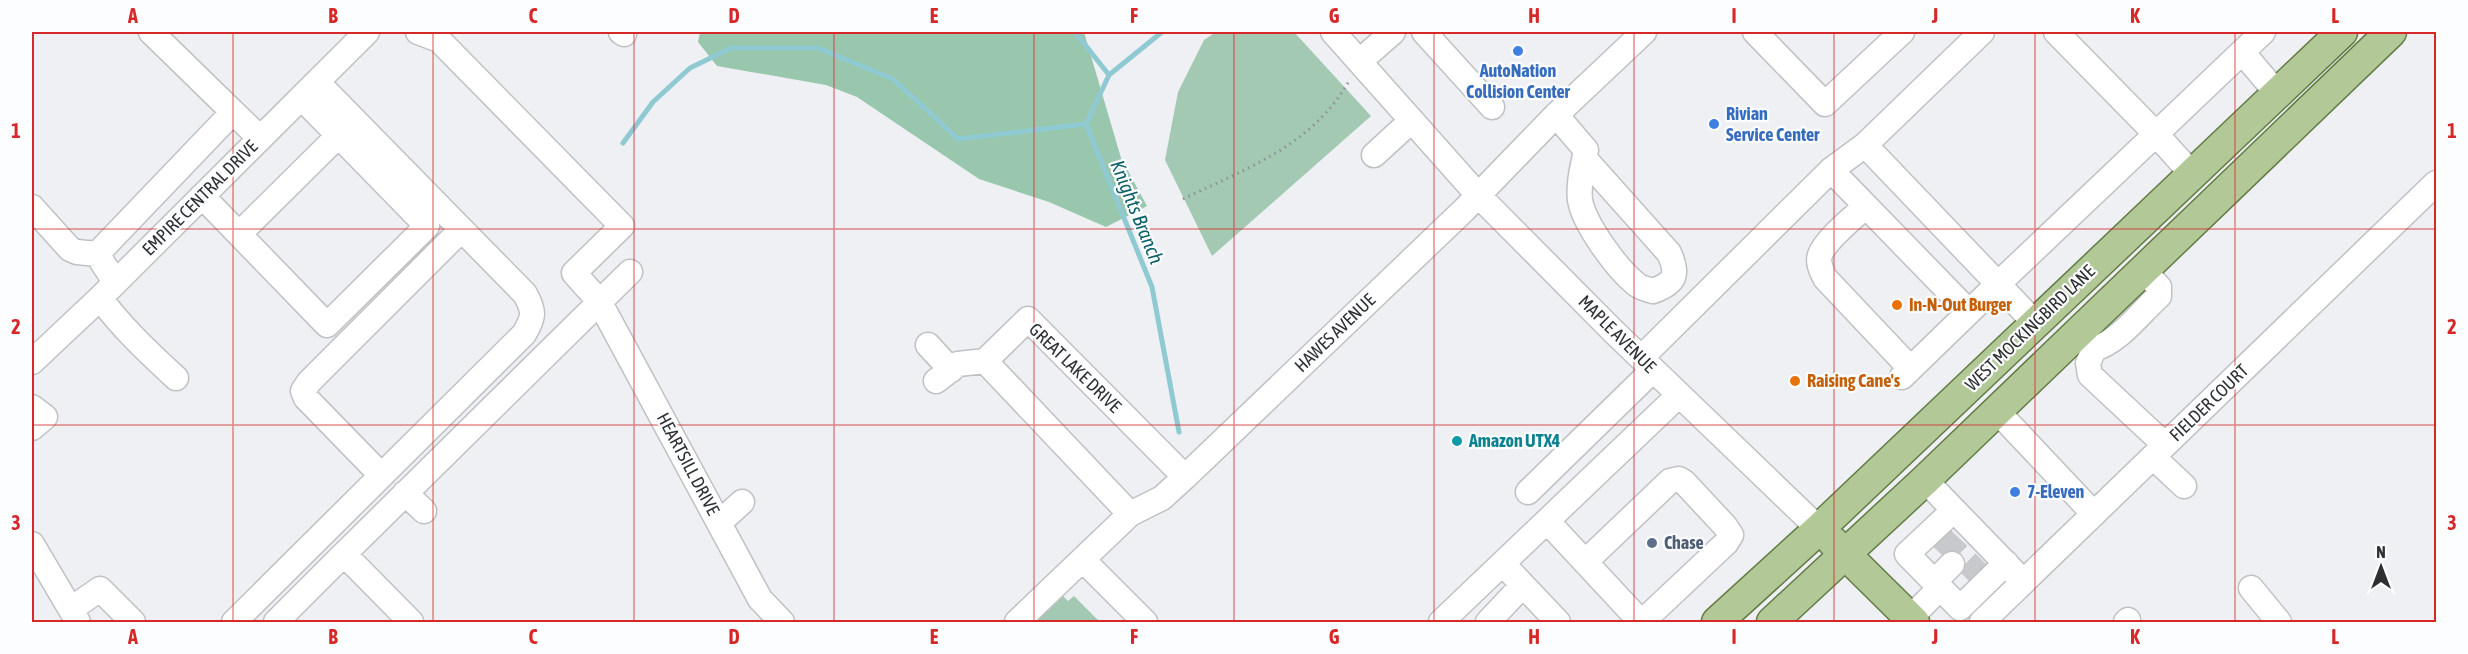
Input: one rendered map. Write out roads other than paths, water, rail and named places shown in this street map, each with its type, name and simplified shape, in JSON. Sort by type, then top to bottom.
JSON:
[{"type":"main road","name":"WEST MOCKINGBIRD LANE","points":[[1717,622],[2342,32]]},
{"type":"main road","name":"WEST MOCKINGBIRD LANE","points":[[1772,622],[1997,411],[2077,344],[2143,270],[2391,32]]},
{"type":"main road","points":[[2277,93],[2302,117]]},
{"type":"main road","points":[[2034,323],[2077,344]]},
{"type":"main road","name":"MAPLE AVENUE","points":[[1819,528],[1912,620]]},
{"type":"street","points":[[151,32],[261,138]]},
{"type":"street","name":"EMPIRE CENTRAL DRIVE","points":[[32,362],[368,32]]},
{"type":"street","name":"HEARTSILL DRIVE","points":[[418,32],[439,40],[622,226],[574,273],[599,301],[760,599],[782,622]]},
{"type":"street","name":"MAPLE AVENUE","points":[[1333,32],[1478,195],[1647,364],[1819,528]]},
{"type":"street","points":[[1360,61],[1393,32]]},
{"type":"street","points":[[1424,32],[1492,107]]},
{"type":"street","name":"HAWES AVENUE","points":[[1017,622],[1130,514],[1162,498],[1185,477],[1644,32]]},
{"type":"street","points":[[1755,32],[1825,104],[1902,32]]},
{"type":"street","points":[[1528,492],[1831,170],[1864,145],[1982,32]]},
{"type":"street","points":[[2056,32],[2157,134],[2192,174]]},
{"type":"street","points":[[1866,206],[1824,247],[1819,256],[1819,263],[1825,278],[1906,373],[2263,32]]},
{"type":"street","points":[[2242,52],[2277,93]]},
{"type":"street","points":[[202,196],[327,325],[426,226],[339,135],[309,90]]},
{"type":"street","points":[[234,622],[524,334],[533,319],[532,305],[525,294],[461,230],[309,90]]},
{"type":"street","points":[[97,254],[233,112]]},
{"type":"street","points":[[1556,115],[1586,150],[1580,179],[1580,201],[1589,225],[1606,250],[1637,285],[1653,291],[1668,286],[1675,274],[1669,253],[1585,159]]},
{"type":"street","points":[[1374,155],[1412,122]]},
{"type":"street","points":[[239,234],[339,135]]},
{"type":"street","points":[[1864,145],[2034,323]]},
{"type":"street","points":[[1831,170],[1969,312]]},
{"type":"street","name":"FIELDER COURT","points":[[1982,622],[2436,183]]},
{"type":"street","points":[[155,191],[180,218]]},
{"type":"street","points":[[32,207],[70,249],[97,254]]},
{"type":"street","points":[[381,476],[306,398],[303,391],[309,382],[461,230]]},
{"type":"street","points":[[97,254],[107,290],[140,345],[176,378]]},
{"type":"street","points":[[276,622],[630,272]]},
{"type":"street","name":"GREAT LAKE DRIVE","points":[[985,361],[1029,319],[1185,477]]},
{"type":"street","points":[[2077,344],[2088,363],[2090,375],[2159,451],[2184,486]]},
{"type":"street","points":[[928,345],[944,376],[958,364],[985,361],[1130,514]]},
{"type":"street","points":[[1442,622],[1679,395]]},
{"type":"street","points":[[32,406],[45,417],[32,428]]},
{"type":"street","points":[[1997,411],[2094,514]]},
{"type":"street","points":[[1547,521],[1585,562],[1642,622],[1726,543],[1731,535],[1689,487],[1679,479],[1670,481],[1585,562]]},
{"type":"street","points":[[1925,480],[1977,542],[2024,582]]},
{"type":"street","points":[[405,493],[424,511]]},
{"type":"street","points":[[719,523],[742,502]]},
{"type":"street","points":[[1977,542],[1960,608],[1907,554],[1977,542]]},
{"type":"street","points":[[32,544],[74,616],[100,590],[133,622]]},
{"type":"street","points":[[344,554],[411,622]]},
{"type":"street","points":[[1083,560],[1145,622]]},
{"type":"street","points":[[1503,564],[1558,622]]},
{"type":"street","points":[[1912,620],[1954,566],[1937,585]]},
{"type":"street","points":[[1488,622],[1489,618],[1523,585]]},
{"type":"street","points":[[2251,588],[2279,622]]},
{"type":"waterway","points":[[1075,32],[1109,75]]},
{"type":"waterway","name":"Knights Branch","points":[[1162,32],[1109,75],[1086,124],[1152,287],[1179,432]]},
{"type":"waterway","points":[[623,143],[653,102],[690,68],[731,48],[818,48],[893,79],[958,139],[1086,124]]},
{"type":"tunnel","points":[[1942,555],[1959,537]]},
{"type":"tunnel","points":[[1967,579],[1984,562]]},
{"type":"place","name":"AutoNation Collision Center","points":[[1518,51]]},
{"type":"place","name":"Rivian Service Center","points":[[1714,124]]},
{"type":"place","name":"In-N-Out Burger","points":[[1897,305]]},
{"type":"place","name":"Raising Cane's","points":[[1795,381]]},
{"type":"place","name":"Amazon UTX4","points":[[1457,441]]},
{"type":"place","name":"7-Eleven","points":[[2015,492]]},
{"type":"place","name":"Chase","points":[[1652,543]]}]
